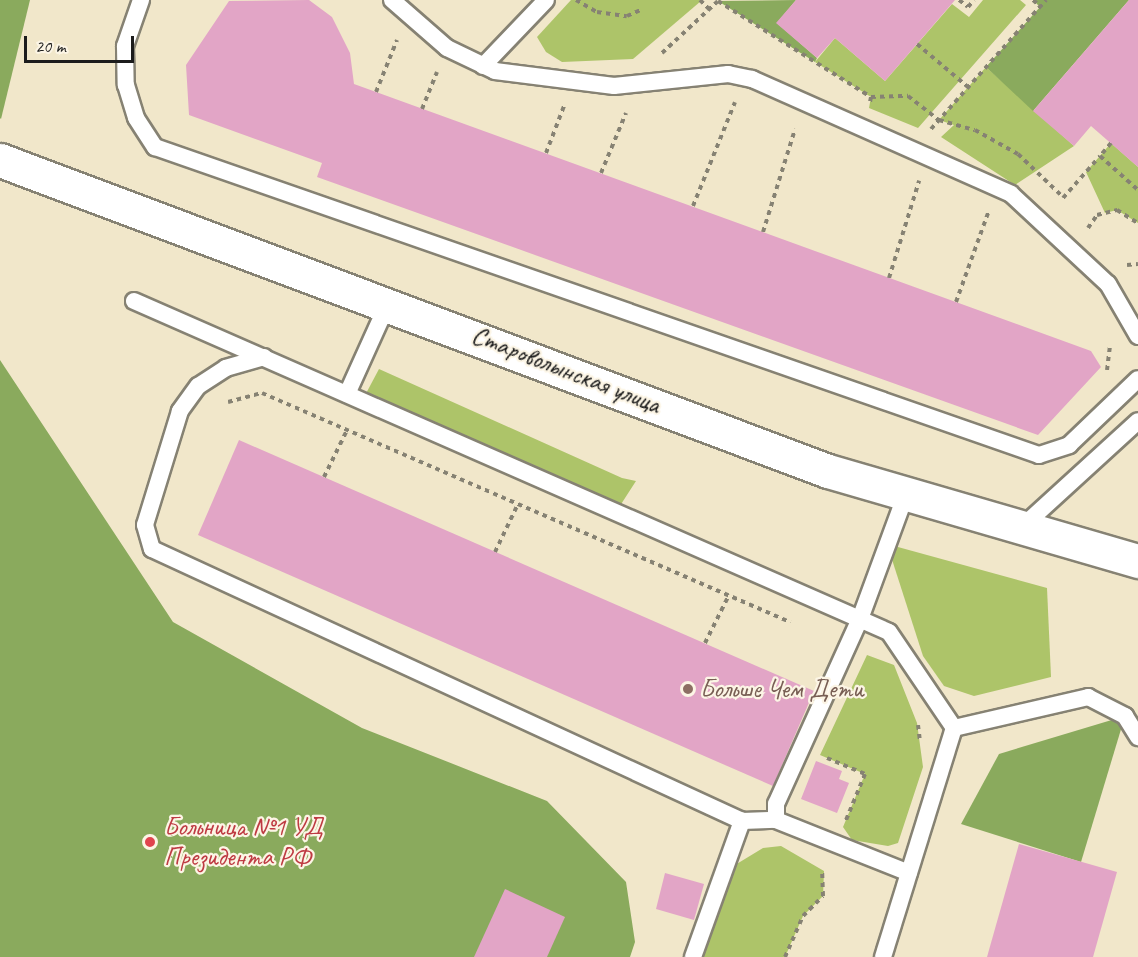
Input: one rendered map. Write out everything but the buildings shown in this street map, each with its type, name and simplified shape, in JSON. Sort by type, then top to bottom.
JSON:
[{"type":"street","name":"Староволынская улица","points":[[0,160],[388,303],[828,471],[1138,561]]},
{"type":"lane","points":[[141,0],[125,46],[126,85],[136,118],[155,147],[1039,455],[1069,445],[1138,379]]},
{"type":"lane","points":[[392,0],[447,48],[483,66],[557,82],[615,86],[729,74],[752,79],[1011,194],[1108,284],[1138,336]]},
{"type":"lane","points":[[483,66],[546,0]]},
{"type":"lane","points":[[134,301],[889,632],[954,728]]},
{"type":"lane","points":[[346,394],[388,303]]},
{"type":"lane","points":[[264,357],[226,368],[198,386],[180,411],[145,525],[152,549],[742,821],[776,820],[909,873]]},
{"type":"lane","points":[[1022,527],[1135,428]]},
{"type":"lane","points":[[776,820],[776,804],[860,619],[906,494]]},
{"type":"lane","points":[[954,728],[1088,697],[1125,716],[1138,737]]},
{"type":"lane","points":[[883,957],[954,728]]},
{"type":"lane","points":[[693,957],[742,821]]},
{"type":"path","points":[[576,0],[597,12],[627,16],[643,9]]},
{"type":"path","points":[[700,0],[710,10]]},
{"type":"path","points":[[959,0],[968,7],[974,0]]},
{"type":"path","points":[[1033,0],[1040,6]]},
{"type":"path","points":[[928,132],[1046,0]]},
{"type":"path","points":[[651,61],[719,1],[871,98],[908,96],[939,120],[975,130],[1018,154],[1063,197]]},
{"type":"path","points":[[376,92],[397,39],[406,44]]},
{"type":"path","points":[[917,44],[968,87]]},
{"type":"path","points":[[422,109],[441,63]]},
{"type":"path","points":[[693,207],[740,92]]},
{"type":"path","points":[[869,108],[871,98]]},
{"type":"path","points":[[556,99],[577,103]]},
{"type":"path","points":[[546,153],[566,101]]},
{"type":"path","points":[[601,173],[628,107],[619,108]]},
{"type":"path","points":[[786,123],[805,132]]},
{"type":"path","points":[[763,232],[795,129]]},
{"type":"path","points":[[1056,206],[1111,143]]},
{"type":"path","points":[[1100,156],[1138,190]]},
{"type":"path","points":[[910,172],[931,181]]},
{"type":"path","points":[[889,278],[921,177]]},
{"type":"path","points":[[956,302],[991,205]]},
{"type":"path","points":[[1086,238],[1097,215],[1117,210],[1138,223]]},
{"type":"path","points":[[1101,377],[1108,368],[1107,337]]},
{"type":"path","points":[[225,402],[262,393],[794,623]]},
{"type":"path","points":[[324,477],[347,430]]},
{"type":"path","points":[[495,552],[518,504]]},
{"type":"path","points":[[705,643],[729,595]]},
{"type":"path","points":[[914,714],[920,745]]},
{"type":"path","points":[[820,755],[866,774],[843,827],[829,842]]},
{"type":"path","points":[[785,957],[803,916],[823,896],[825,871],[818,865]]},
{"type":"green space","points":[[0,0],[30,0],[1,119],[0,118]]},
{"type":"green space","points":[[571,0],[701,1],[633,59],[562,62],[546,52],[537,37]]},
{"type":"green space","points":[[796,0],[777,23],[817,58],[815,62],[718,1]]},
{"type":"green space","points":[[983,0],[1020,0],[1026,5],[918,128],[869,108],[871,97],[815,62],[835,38],[885,81],[952,4],[969,17]]},
{"type":"green space","points":[[1033,0],[1129,0],[1033,111],[986,67],[1040,7]]},
{"type":"green space","points":[[986,67],[1074,146],[1015,185],[941,137],[954,125],[939,120]]},
{"type":"green space","points":[[1111,143],[1138,167],[1138,223],[1117,210],[1105,213],[1086,172]]},
{"type":"green space","points":[[0,360],[173,622],[362,728],[547,801],[626,882],[635,942],[630,957],[0,957]]},
{"type":"green space","points":[[379,369],[622,478],[636,481],[616,512],[362,401]]},
{"type":"green space","points":[[887,544],[1047,588],[1051,677],[974,696],[944,686],[923,656]]},
{"type":"green space","points":[[867,655],[894,665],[917,723],[923,767],[898,843],[888,846],[852,840],[843,827],[865,774],[820,755]]},
{"type":"green space","points":[[1125,716],[1081,862],[961,824],[999,754]]},
{"type":"green space","points":[[781,846],[824,871],[823,896],[803,916],[785,957],[702,957],[735,865],[763,848]]},
{"type":"place","name":"Больше Чем Дети","points":[[688,689]]},
{"type":"place","name":"Больница №1 УД Президента РФ","points":[[150,842]]}]
